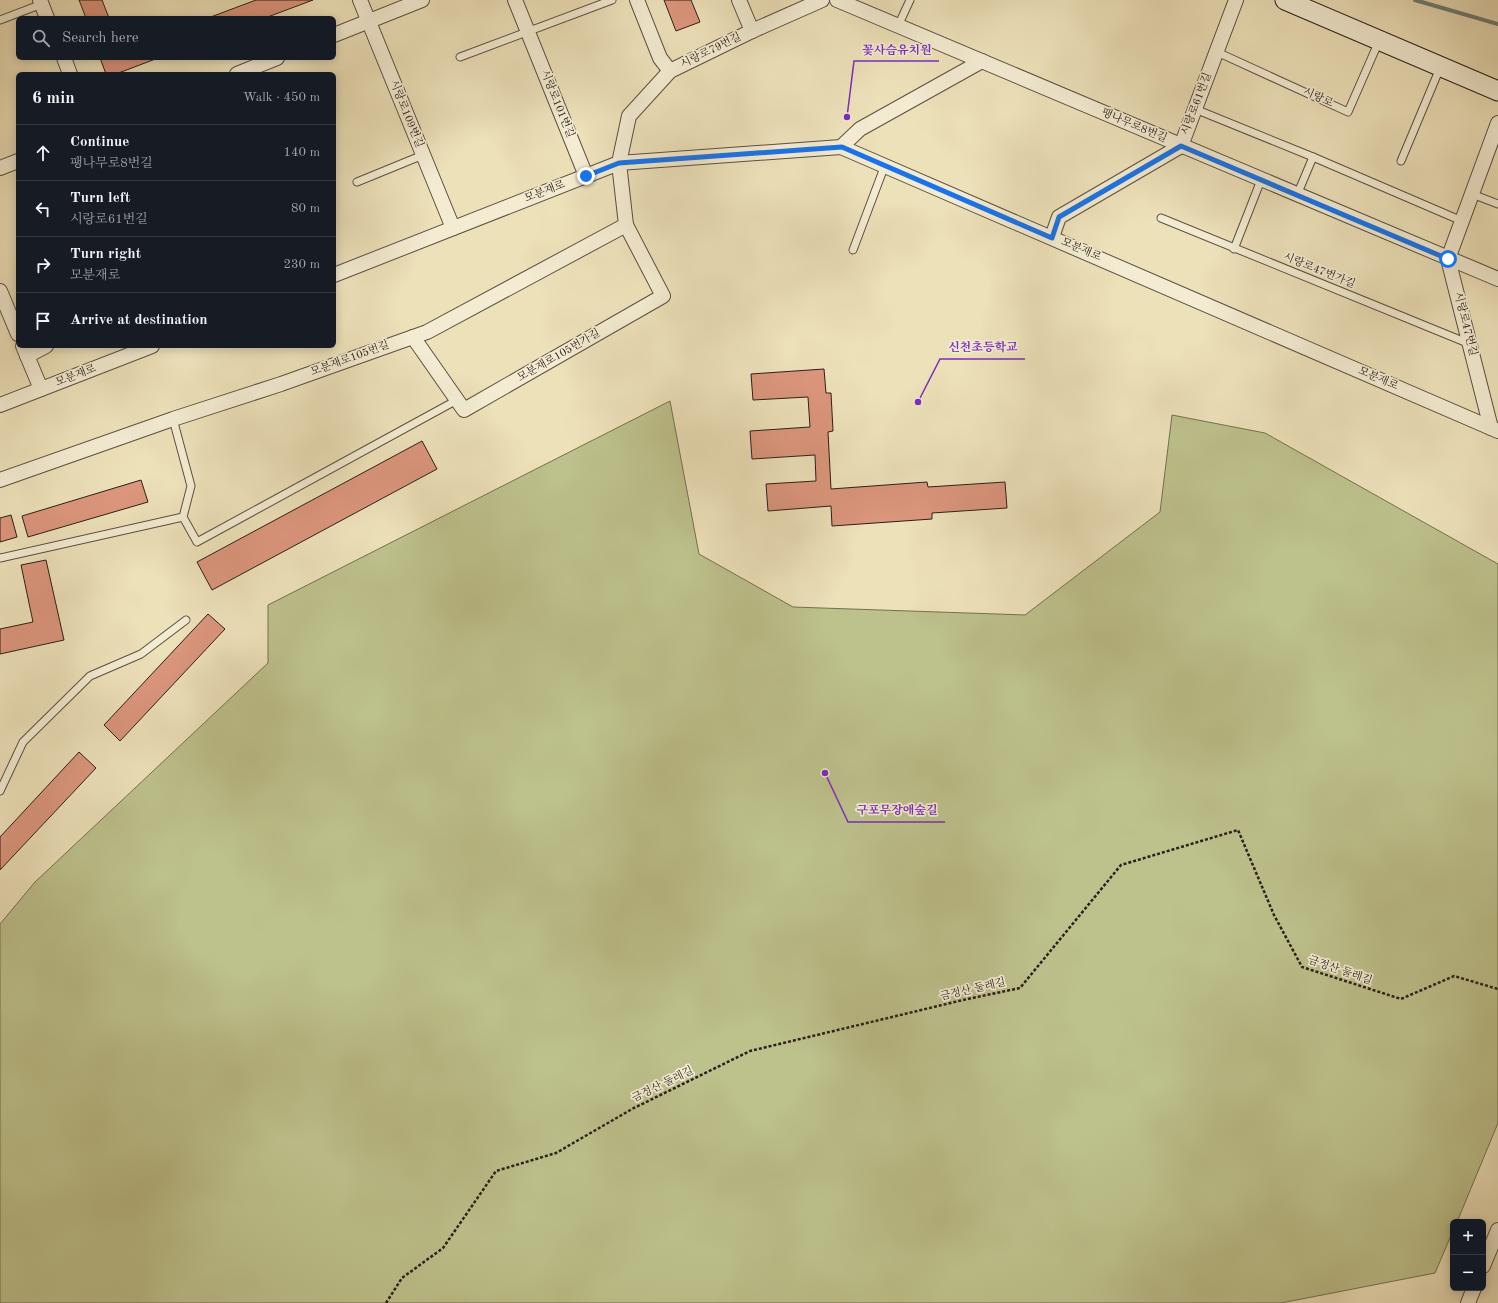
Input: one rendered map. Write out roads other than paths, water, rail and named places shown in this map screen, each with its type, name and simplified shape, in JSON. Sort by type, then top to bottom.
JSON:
[{"type":"main road","points":[[1285,0],[1498,91]]},
{"type":"street","name":"시랑로109번길","points":[[360,0],[453,228]]},
{"type":"street","points":[[336,34],[422,0]]},
{"type":"street","name":"시랑로101번길","points":[[515,0],[586,176]]},
{"type":"street","name":"시랑로79번길","points":[[637,0],[660,58],[670,71]]},
{"type":"street","name":"시랑로79번길","points":[[739,0],[752,31]]},
{"type":"street","name":"시랑로79번길","points":[[619,163],[629,116],[670,71],[752,31],[822,0]]},
{"type":"street","name":"팽나무로8번길","points":[[837,0],[1498,280]]},
{"type":"street","name":"시랑로61번길","points":[[1052,238],[1059,217],[1181,146],[1236,0]]},
{"type":"street","points":[[41,2],[47,16]]},
{"type":"street","points":[[65,60],[69,72]]},
{"type":"street","points":[[243,72],[272,60]]},
{"type":"street","points":[[842,147],[860,129],[982,61]]},
{"type":"street","points":[[1448,259],[1498,123]]},
{"type":"street","name":"모분재로","points":[[336,274],[619,163],[842,147],[1495,429]]},
{"type":"street","points":[[0,168],[16,162]]},
{"type":"street","points":[[619,163],[626,226]]},
{"type":"street","name":"모분재로105번길","points":[[0,480],[173,419],[281,384],[427,332],[626,226]]},
{"type":"street","name":"모분재로105번가길","points":[[456,400],[464,410],[663,296],[626,226]]},
{"type":"street","name":"시랑로47번길","points":[[1448,259],[1470,344],[1495,429]]},
{"type":"street","points":[[0,291],[16,329]]},
{"type":"street","points":[[413,337],[456,400]]},
{"type":"street","points":[[38,348],[25,351],[41,390]]},
{"type":"street","name":"모분재로","points":[[0,405],[147,348]]},
{"type":"street","points":[[1486,1259],[1498,1230]]},
{"type":"street","points":[[1468,1303],[1473,1291]]},
{"type":"lane","points":[[460,58],[612,0]]},
{"type":"lane","points":[[898,26],[910,0]]},
{"type":"lane","points":[[0,20],[41,2]]},
{"type":"lane","name":"시랑로","points":[[1217,52],[1348,112],[1379,40]]},
{"type":"lane","points":[[1401,161],[1441,66]]},
{"type":"lane","points":[[1195,109],[1313,157],[1462,221]]},
{"type":"lane","points":[[357,182],[423,156]]},
{"type":"lane","points":[[1297,195],[1313,157]]},
{"type":"lane","points":[[852,250],[885,165]]},
{"type":"lane","points":[[1234,248],[1261,180]]},
{"type":"lane","points":[[1472,194],[1498,204]]},
{"type":"lane","name":"시랑로47번가길","points":[[1161,218],[1470,344]]},
{"type":"lane","points":[[173,419],[191,486],[183,517],[196,542],[456,400]]},
{"type":"lane","points":[[0,558],[183,517]]},
{"type":"lane","points":[[0,791],[23,742],[90,676],[141,654],[186,620]]},
{"type":"waterway","points":[[1415,0],[1498,24]]},
{"type":"place","name":"꽃사슴유치원","points":[[847,117]]},
{"type":"place","name":"신천초등학교","points":[[918,402]]},
{"type":"place","name":"구포무장애숲길","points":[[825,773]]}]
